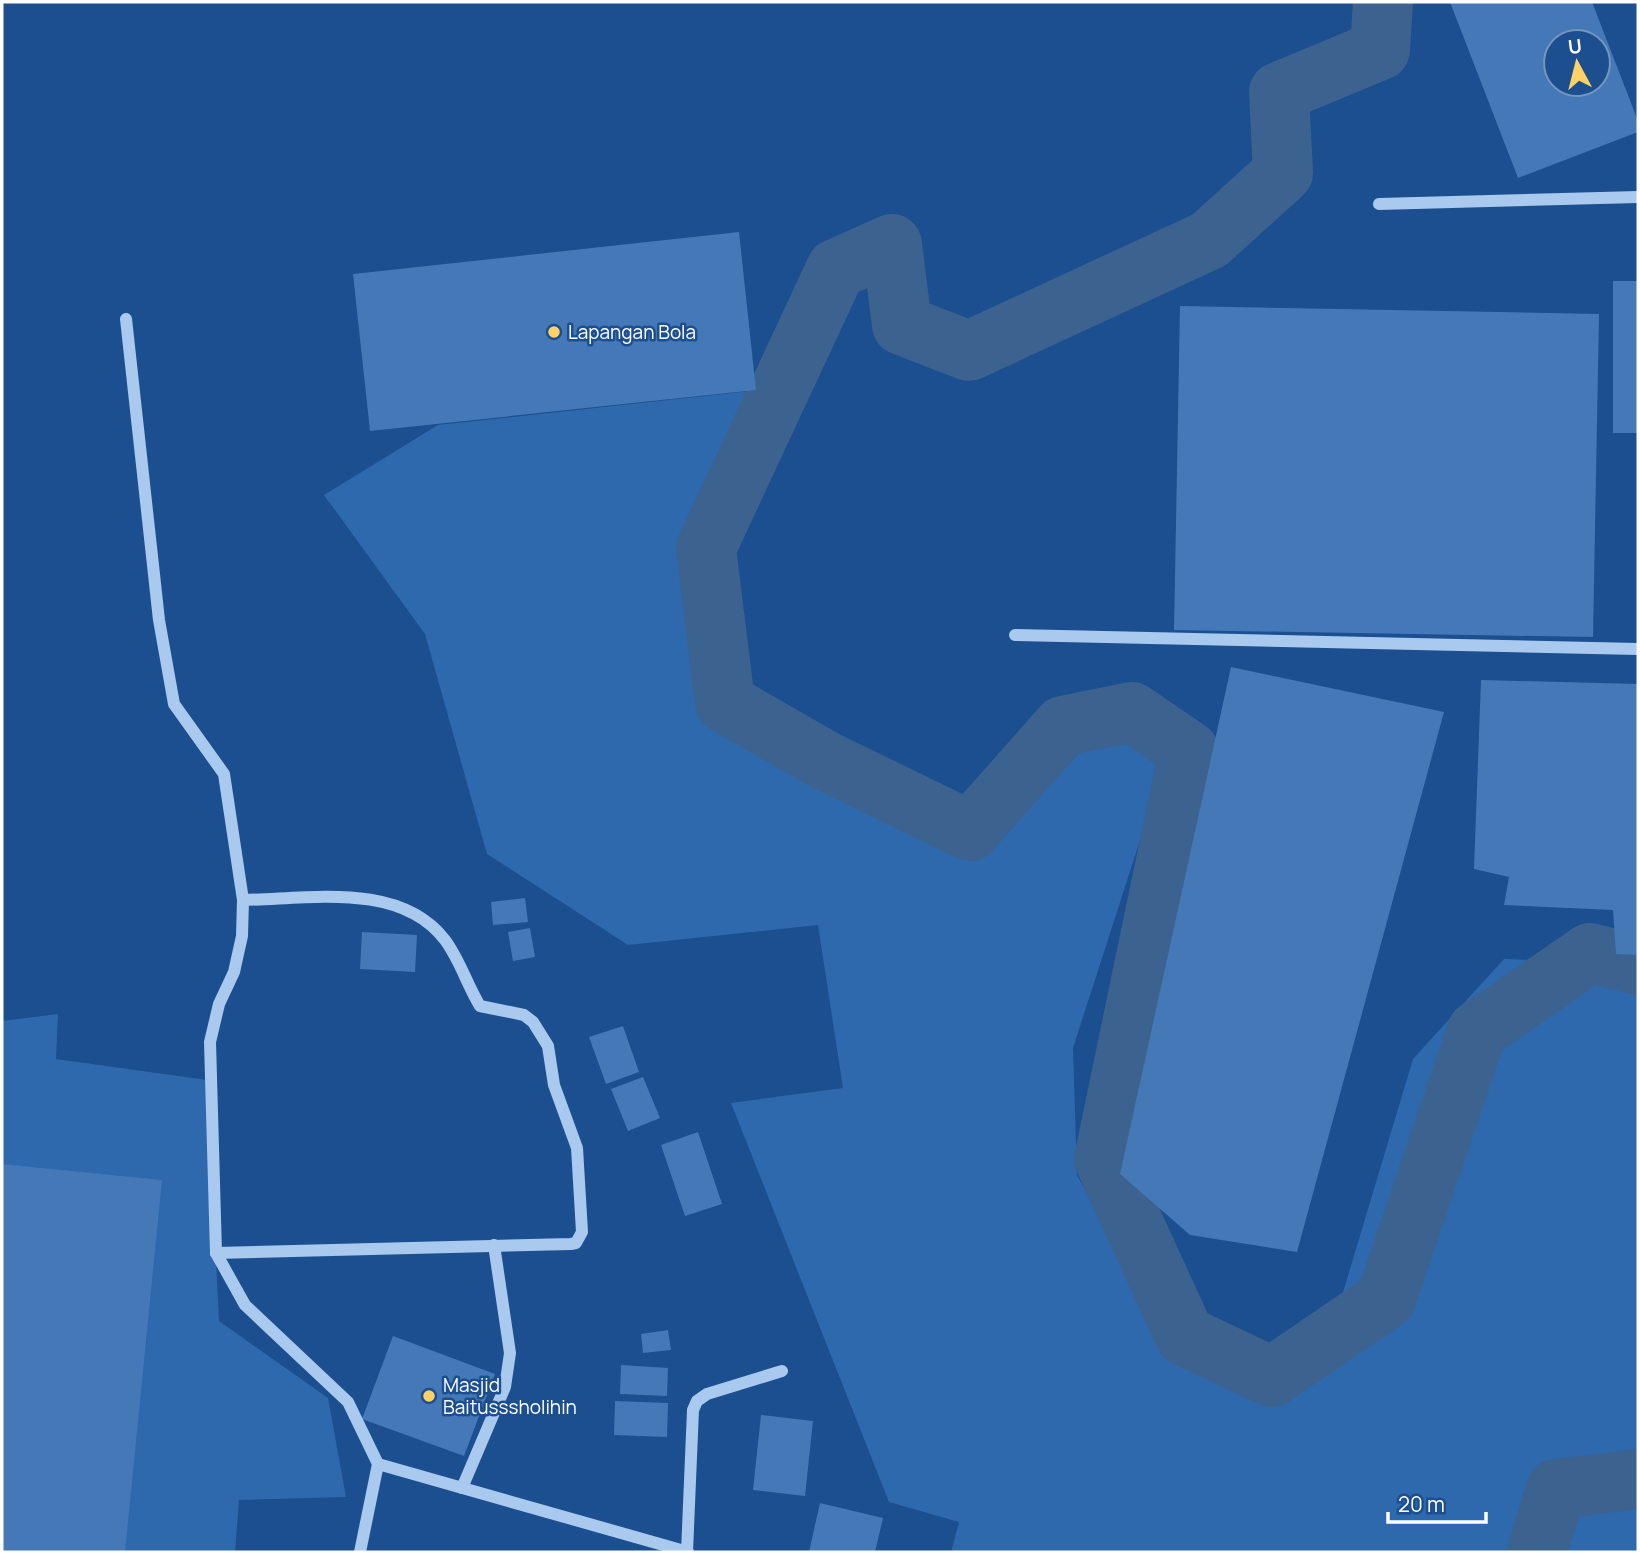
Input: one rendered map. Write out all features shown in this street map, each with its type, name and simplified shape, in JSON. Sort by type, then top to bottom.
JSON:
[{"type":"street","points":[[1379,204],[1638,198]]},
{"type":"street","points":[[126,319],[159,620],[174,704],[224,774],[243,900],[242,936],[234,972],[219,1004],[210,1042],[216,1253],[245,1305],[348,1402],[378,1464],[360,1552]]},
{"type":"street","points":[[1015,635],[1638,649]]},
{"type":"street","points":[[216,1253],[571,1244],[576,1243],[582,1232],[577,1148],[554,1085],[548,1046],[533,1022],[524,1015],[480,1006],[443,937],[401,905],[371,899],[243,900]]},
{"type":"street","points":[[462,1488],[505,1387],[510,1353],[494,1245]]},
{"type":"street","points":[[378,1464],[687,1552],[693,1410],[697,1402],[707,1394],[782,1371]]},
{"type":"shaded area","points":[[788,387],[692,591],[704,709],[877,814],[986,793],[1113,687],[1176,729],[1073,1048],[1077,1175],[1165,1332],[1326,1349],[1413,1059],[1504,959],[1638,963],[1638,1552],[951,1552],[959,1522],[889,1502],[731,1103],[843,1088],[818,925],[628,945],[487,854],[425,634],[324,495],[438,425]]},
{"type":"shaded area","points":[[58,1014],[56,1059],[207,1080],[219,1321],[328,1398],[346,1497],[239,1500],[235,1552],[2,1552],[2,1021]]},
{"type":"building","points":[[1450,2],[1592,2],[1602,28],[1542,28],[1542,98],[1612,98],[1612,54],[1638,121],[1638,132],[1518,178]]},
{"type":"building","name":"Lapangan Bola","points":[[739,232],[756,390],[370,431],[353,274]]},
{"type":"building","points":[[1613,281],[1638,281],[1638,433],[1613,433]]},
{"type":"building","points":[[1180,306],[1599,314],[1593,637],[1174,630]]},
{"type":"building","points":[[1231,667],[1444,712],[1297,1252],[1190,1235],[1120,1174]]},
{"type":"building","points":[[1481,680],[1638,684],[1638,955],[1616,954],[1613,910],[1504,905],[1509,877],[1474,869]]},
{"type":"building","points":[[525,898],[528,922],[493,925],[491,902]]},
{"type":"building","points":[[530,928],[535,957],[513,961],[508,932]]},
{"type":"building","points":[[362,932],[417,935],[415,972],[360,969]]},
{"type":"building","points":[[623,1026],[639,1072],[606,1084],[589,1037]]},
{"type":"building","points":[[643,1077],[660,1118],[628,1131],[611,1089]]},
{"type":"building","points":[[698,1132],[722,1204],[685,1216],[661,1145]]},
{"type":"building","points":[[2,1164],[162,1180],[125,1552],[2,1552]]},
{"type":"building","points":[[668,1330],[671,1350],[643,1353],[641,1334]]},
{"type":"building","name":"Masjid Baitusssholihin","points":[[393,1336],[495,1374],[464,1456],[362,1419]]},
{"type":"building","points":[[621,1365],[668,1368],[667,1396],[620,1394]]},
{"type":"building","points":[[615,1401],[668,1403],[667,1437],[614,1435]]},
{"type":"building","points":[[761,1415],[813,1421],[805,1496],[753,1490]]},
{"type":"building","points":[[820,1503],[883,1518],[875,1552],[809,1552]]},
{"type":"waterway","points":[[1383,2],[1380,50],[1279,92],[1283,173],[1209,240],[969,351],[902,325],[892,244],[836,269],[706,548],[725,703],[826,761],[970,831],[1063,726],[1132,712],[1189,751],[1104,1159],[1185,1336],[1272,1377],[1386,1299],[1477,1031],[1590,953],[1638,965]]},
{"type":"waterway","points":[[1537,1552],[1556,1489],[1638,1479]]},
{"type":"place","name":"Lapangan Bola","points":[[554,332]]},
{"type":"place","name":"Masjid Baitusssholihin","points":[[429,1396]]}]
